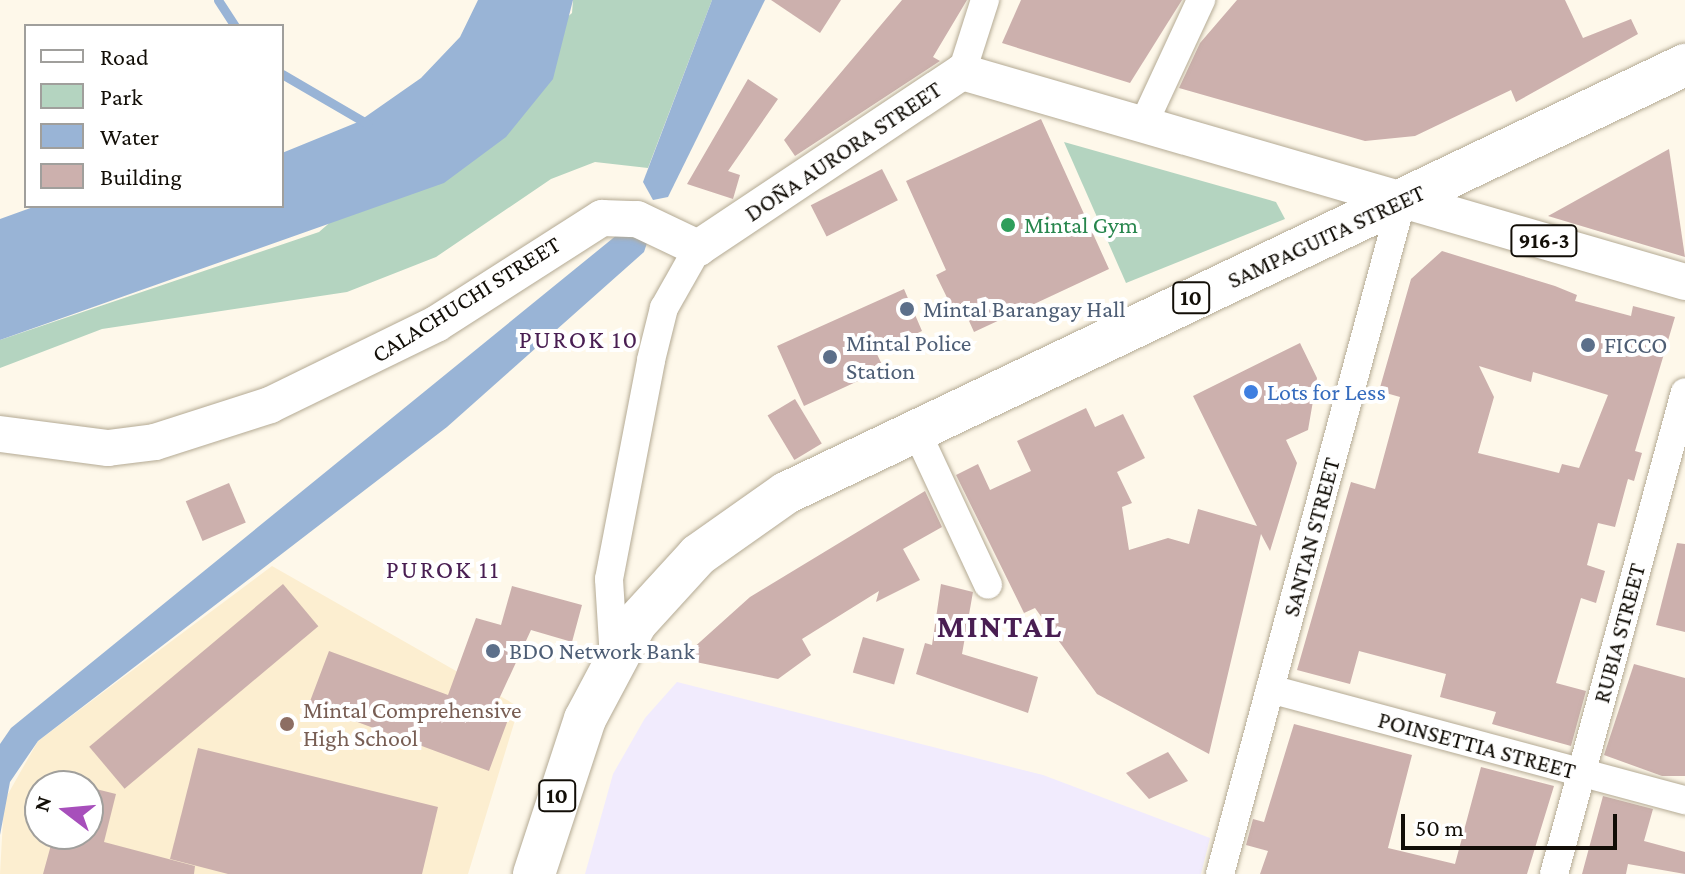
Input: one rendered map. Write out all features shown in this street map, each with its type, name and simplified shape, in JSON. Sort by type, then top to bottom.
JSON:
[{"type":"highway","name":"SAMPAGUITA STREET","points":[[534,874],[563,776],[614,659],[698,555],[786,493],[914,426],[1685,65]]},
{"type":"main road","name":"DOÑA AURORA STREET","points":[[698,248],[962,72],[1402,200]]},
{"type":"main road","name":"916-3","points":[[1402,200],[1685,282]]},
{"type":"main road","name":"CALACHUCHI STREET","points":[[0,434],[64,448],[108,448],[257,410],[436,324],[602,218],[637,219],[698,248]]},
{"type":"street","points":[[962,72],[985,0]]},
{"type":"street","points":[[1144,123],[1201,0]]},
{"type":"street","name":"SANTAN STREET","points":[[1220,874],[1402,200]]},
{"type":"street","name":"DOÑA AURORA STREET","points":[[614,659],[609,579],[651,360],[669,297],[698,248]]},
{"type":"street","name":"RUBIA STREET","points":[[1554,874],[1685,392]]},
{"type":"street","points":[[914,426],[988,585]]},
{"type":"street","name":"POINSETTIA STREET","points":[[1270,689],[1685,800]]},
{"type":"shaded area","name":"Mintal Comprehensive High School","points":[[272,566],[519,707],[468,874],[0,874],[4,801],[38,741]]},
{"type":"shaded area","points":[[677,682],[1043,775],[1210,838],[1201,874],[585,874],[613,774],[645,718]]},
{"type":"green space","points":[[573,0],[712,0],[648,168],[595,162],[551,179],[436,257],[347,292],[102,329],[0,368],[0,340],[319,232],[572,13]]},
{"type":"green space","points":[[1064,142],[1276,202],[1285,219],[1126,283]]},
{"type":"water","points":[[478,0],[573,0],[553,79],[506,137],[444,183],[0,340],[0,219],[30,208],[284,208],[284,152],[358,122],[421,78],[460,37]]},
{"type":"water","points":[[712,0],[765,0],[668,197],[653,200],[643,182]]},
{"type":"water","points":[[623,230],[647,243],[644,252],[447,427],[38,741],[10,782],[0,835],[0,744],[11,728]]},
{"type":"building","points":[[771,0],[841,0],[820,33]]},
{"type":"building","points":[[902,0],[967,0],[933,57],[940,61],[795,156],[784,140]]},
{"type":"building","points":[[1021,0],[1182,0],[1130,83],[1002,43]]},
{"type":"building","points":[[1237,0],[1565,0],[1583,38],[1631,19],[1638,34],[1516,102],[1511,90],[1415,136],[1365,141],[1179,88],[1200,43]]},
{"type":"building","points":[[748,79],[778,99],[728,171],[740,175],[733,199],[687,184]]},
{"type":"building","name":"Mintal Gym","points":[[1041,119],[1109,269],[974,332],[965,312],[956,316],[936,275],[946,270],[906,181]]},
{"type":"building","points":[[1669,149],[1685,257],[1548,216]]},
{"type":"building","points":[[882,169],[898,200],[827,237],[811,205]]},
{"type":"building","points":[[1442,251],[1555,286],[1577,295],[1575,301],[1631,316],[1633,306],[1675,317],[1635,451],[1642,453],[1634,481],[1628,479],[1615,527],[1598,523],[1587,565],[1605,571],[1596,603],[1581,598],[1556,683],[1586,691],[1571,746],[1492,724],[1496,712],[1440,697],[1446,674],[1359,651],[1350,684],[1297,670],[1351,482],[1375,489],[1400,397],[1379,391],[1411,279]],"holes":[[[1479,366],[1531,382],[1533,372],[1608,395],[1579,468],[1562,464],[1559,473],[1478,453],[1494,397]]]},
{"type":"building","name":"Mintal Police Station","points":[[904,289],[922,331],[876,352],[884,369],[804,406],[777,346]]},
{"type":"building","points":[[1300,343],[1317,378],[1308,430],[1286,440],[1297,463],[1270,551],[1261,534],[1209,754],[1097,694],[1035,608],[1024,613],[956,475],[978,464],[990,490],[1031,471],[1017,441],[1086,408],[1095,427],[1123,414],[1145,458],[1117,472],[1132,503],[1122,507],[1129,550],[1168,538],[1189,544],[1198,509],[1257,526],[1193,396]]},
{"type":"building","points":[[795,399],[822,444],[794,460],[768,415]]},
{"type":"building","points":[[229,483],[246,523],[203,541],[186,501]]},
{"type":"building","points":[[925,491],[942,527],[903,549],[920,580],[876,602],[879,591],[802,639],[811,655],[778,679],[681,659],[750,597]]},
{"type":"building","points":[[1677,543],[1685,544],[1685,632],[1656,625]]},
{"type":"building","points":[[283,584],[318,626],[125,789],[89,747]]},
{"type":"building","points":[[941,584],[973,592],[962,654],[1038,677],[1028,713],[916,674],[925,643],[932,645]]},
{"type":"building","points":[[512,586],[582,605],[572,642],[531,630],[493,712],[509,717],[489,771],[309,704],[329,651],[448,695],[476,618],[501,625]]},
{"type":"building","points":[[863,637],[904,649],[894,684],[853,673]]},
{"type":"building","points":[[1634,664],[1685,678],[1685,776],[1662,776],[1604,755]]},
{"type":"building","points":[[1294,724],[1412,755],[1388,848],[1455,864],[1481,767],[1554,786],[1527,874],[1260,874],[1268,851],[1246,845],[1253,819],[1264,822]]},
{"type":"building","points":[[198,748],[438,807],[422,874],[228,874],[170,859]]},
{"type":"building","points":[[1168,752],[1188,781],[1149,799],[1126,773]]},
{"type":"building","points":[[104,791],[116,794],[104,842]]},
{"type":"building","points":[[1603,796],[1653,809],[1644,841],[1685,852],[1685,874],[1628,864],[1626,874],[1582,874]]},
{"type":"building","points":[[104,842],[195,866],[194,874],[43,874],[50,850],[104,850]]},
{"type":"waterway","points":[[218,0],[234,24]]},
{"type":"waterway","points":[[284,75],[368,124]]},
{"type":"place","name":"Mintal Gym","points":[[1008,225]]},
{"type":"place","name":"Mintal Barangay Hall","points":[[907,309]]},
{"type":"place","name":"FICCO","points":[[1588,345]]},
{"type":"place","name":"Mintal Police Station","points":[[830,357]]},
{"type":"place","name":"Lots for Less","points":[[1251,392]]},
{"type":"place","name":"BDO Network Bank","points":[[493,651]]},
{"type":"place","name":"Mintal Comprehensive High School","points":[[287,724]]},
{"type":"district","name":"PUROK 10","points":[[579,340]]},
{"type":"district","name":"PUROK 11","points":[[443,570]]},
{"type":"district","name":"MINTAL","points":[[1000,626]]}]
